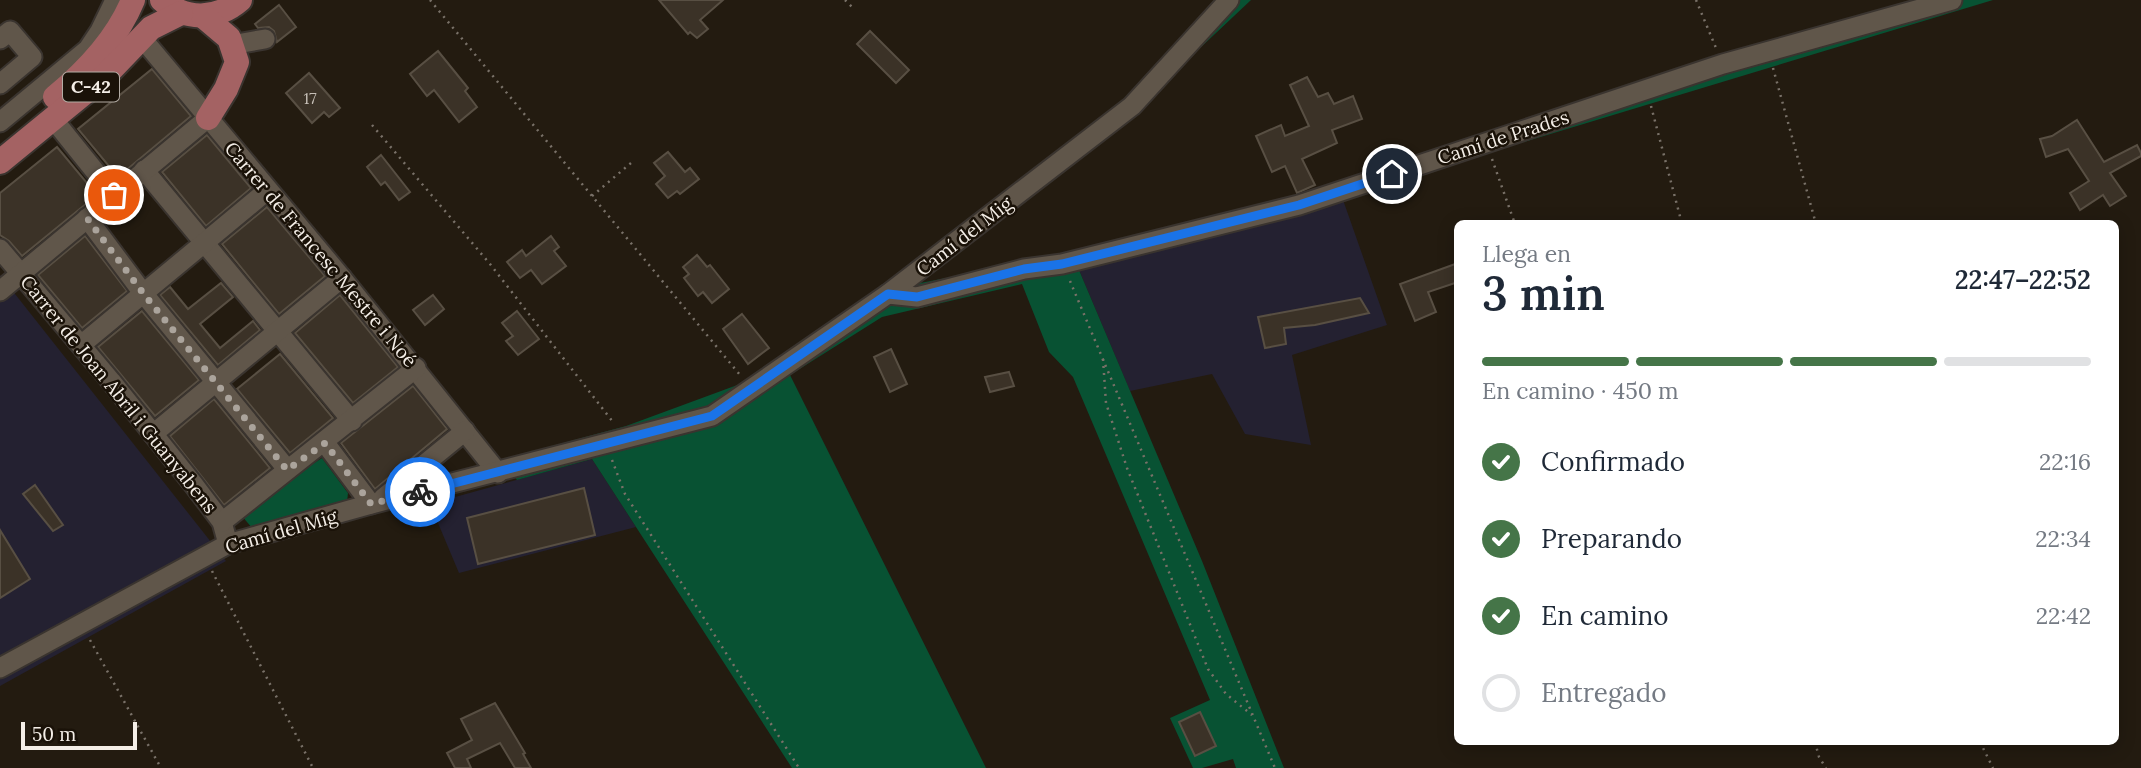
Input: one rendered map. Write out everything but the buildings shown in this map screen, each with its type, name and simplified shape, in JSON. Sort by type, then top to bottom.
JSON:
[{"type":"main road","name":"C-42","points":[[0,142],[72,83],[104,49],[126,17],[133,0]]},
{"type":"main road","name":"C-42","points":[[0,162],[113,69],[151,28],[182,10],[227,10],[240,0]]},
{"type":"main road","points":[[182,10],[229,37],[237,62],[226,89],[214,104],[208,118]]},
{"type":"street","points":[[0,122],[88,49],[115,0]]},
{"type":"street","name":"Camí del Mig","points":[[0,668],[228,544],[712,416],[888,294],[1132,106],[1228,0]]},
{"type":"street","name":"Camí de Prades","points":[[888,294],[917,297],[1024,269],[1062,264],[1299,205],[1723,64],[1952,0]]},
{"type":"street","points":[[0,39],[10,31],[32,57],[0,83]]},
{"type":"street","name":"Carrer de Francesc Mestre i Noé","points":[[141,37],[416,368],[498,473]]},
{"type":"street","points":[[231,45],[265,39]]},
{"type":"street","points":[[0,291],[208,118]]},
{"type":"street","points":[[53,120],[114,195]]},
{"type":"street","points":[[144,170],[352,421]]},
{"type":"street","points":[[80,345],[268,190]]},
{"type":"street","points":[[87,218],[143,293],[287,470]]},
{"type":"street","name":"Carrer de Joan Abril i Guanyabens","points":[[0,249],[222,522],[228,544]]},
{"type":"street","points":[[153,434],[342,278]]},
{"type":"street","points":[[222,522],[325,443],[416,368]]},
{"type":"street","points":[[325,443],[374,504],[465,432]]},
{"type":"path","points":[[430,0],[751,388]]},
{"type":"path","points":[[845,0],[853,8]]},
{"type":"path","points":[[1696,0],[1723,64]]},
{"type":"path","points":[[1769,51],[1815,220]]},
{"type":"path","points":[[1647,89],[1681,220]]},
{"type":"path","points":[[372,125],[490,264],[626,439]]},
{"type":"path","points":[[1486,143],[1514,220]]},
{"type":"path","points":[[592,196],[631,163]]},
{"type":"path","points":[[1062,264],[1275,768]]},
{"type":"path","points":[[1103,356],[1106,403],[1126,468],[1209,669],[1226,694],[1254,717]]},
{"type":"path","points":[[606,444],[625,494],[799,768]]},
{"type":"path","points":[[207,554],[209,566],[313,768]]},
{"type":"path","points":[[80,625],[161,768]]},
{"type":"path","points":[[1816,745],[1826,768]]},
{"type":"path","points":[[1982,745],[1993,768]]},
{"type":"shaded area","points":[[1342,197],[1387,325],[1292,355],[1311,445],[1245,434],[1212,374],[1130,391],[1079,270]]},
{"type":"shaded area","points":[[0,275],[226,561],[0,686]]},
{"type":"shaded area","points":[[592,459],[636,527],[459,573],[430,504]]},
{"type":"green space","points":[[1219,0],[1251,0],[1129,115],[915,284],[1055,257],[1276,203],[1926,0],[1993,0],[1342,197],[1079,270],[1202,561],[1284,768],[1236,768],[1233,759],[1193,768],[1170,718],[1210,700],[1073,377],[1049,352],[1022,284],[882,317],[790,375],[986,768],[792,768],[592,459],[517,480],[501,460],[626,426],[740,384],[904,273],[1126,101]]},
{"type":"green space","points":[[322,458],[348,493],[347,502],[252,528],[242,516],[286,481]]},
{"type":"way so far","points":[[114,195],[87,218],[143,293],[287,470],[325,443],[371,504],[420,492]]},
{"type":"route","points":[[420,492],[712,416],[888,294],[917,297],[1024,269],[1062,264],[1299,205],[1392,174]]}]
